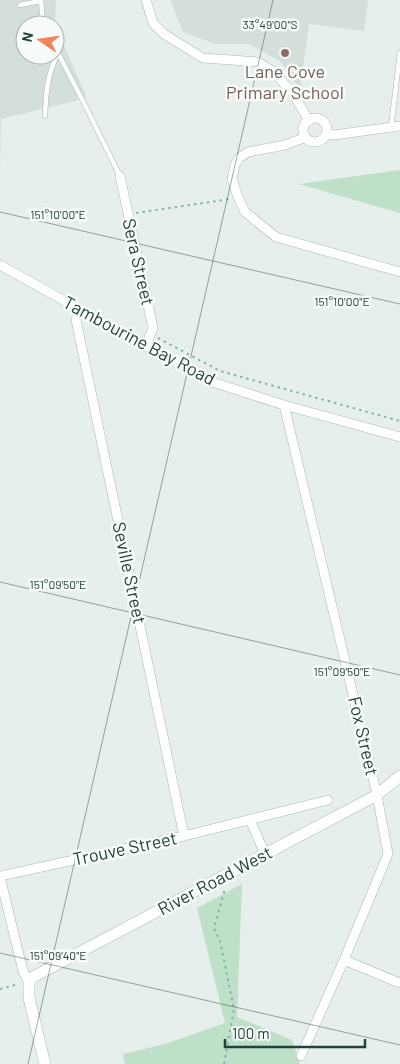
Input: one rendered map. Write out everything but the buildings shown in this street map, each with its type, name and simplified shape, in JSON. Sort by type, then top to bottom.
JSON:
[{"type":"main road","name":"River Road West","points":[[28,982],[38,973],[377,795],[400,776]]},
{"type":"main road","points":[[28,982],[29,998],[45,1064]]},
{"type":"street","points":[[146,0],[153,23],[164,34],[203,58],[258,62],[274,72],[294,95],[309,121]]},
{"type":"street","points":[[316,119],[322,121],[326,127],[326,134],[319,142],[312,141],[306,137],[304,130],[309,121],[316,119]]},
{"type":"street","points":[[326,134],[334,135],[395,127]]},
{"type":"street","points":[[306,137],[285,145],[243,154],[235,165],[232,179],[245,212],[276,237],[400,272]]},
{"type":"street","name":"Sera Street","points":[[120,176],[153,328],[146,346]]},
{"type":"street","name":"Tambourine Bay Road","points":[[0,265],[209,381],[284,405],[400,437]]},
{"type":"street","name":"Seville Street","points":[[78,310],[76,320],[184,836]]},
{"type":"street","name":"Fox Street","points":[[284,405],[377,795],[388,854],[344,960],[301,1056]]},
{"type":"street","name":"Trouve Street","points":[[0,876],[184,836],[328,800]]},
{"type":"street","points":[[250,820],[265,854]]},
{"type":"street","points":[[0,876],[23,971],[28,982]]},
{"type":"street","points":[[344,960],[400,984]]},
{"type":"lane","points":[[20,5],[40,1],[42,15]]},
{"type":"lane","points":[[395,127],[400,53]]},
{"type":"lane","points":[[45,116],[47,84],[52,65]]},
{"type":"lane","points":[[64,65],[120,176]]},
{"type":"path","points":[[127,215],[238,197]]},
{"type":"path","points":[[161,339],[220,371],[400,421]]},
{"type":"path","points":[[224,1064],[234,1009],[220,941],[214,928],[225,889]]},
{"type":"path","points":[[0,989],[15,985]]},
{"type":"shaded area","points":[[0,0],[56,0],[55,15],[15,15],[15,65],[65,65],[65,48],[86,96],[75,101],[1,119],[0,171]]},
{"type":"shaded area","name":"Lane Cove Primary School","points":[[170,0],[368,0],[364,31],[309,24],[300,90],[280,61],[249,44],[215,44],[183,32]]},
{"type":"green space","points":[[400,170],[400,213],[299,184]]},
{"type":"green space","points":[[242,884],[237,1017],[292,1040],[300,1064],[125,1064],[123,1054],[165,1044],[225,1023],[197,908]]},
{"type":"place","name":"Lane Cove Primary School","points":[[285,53]]}]
